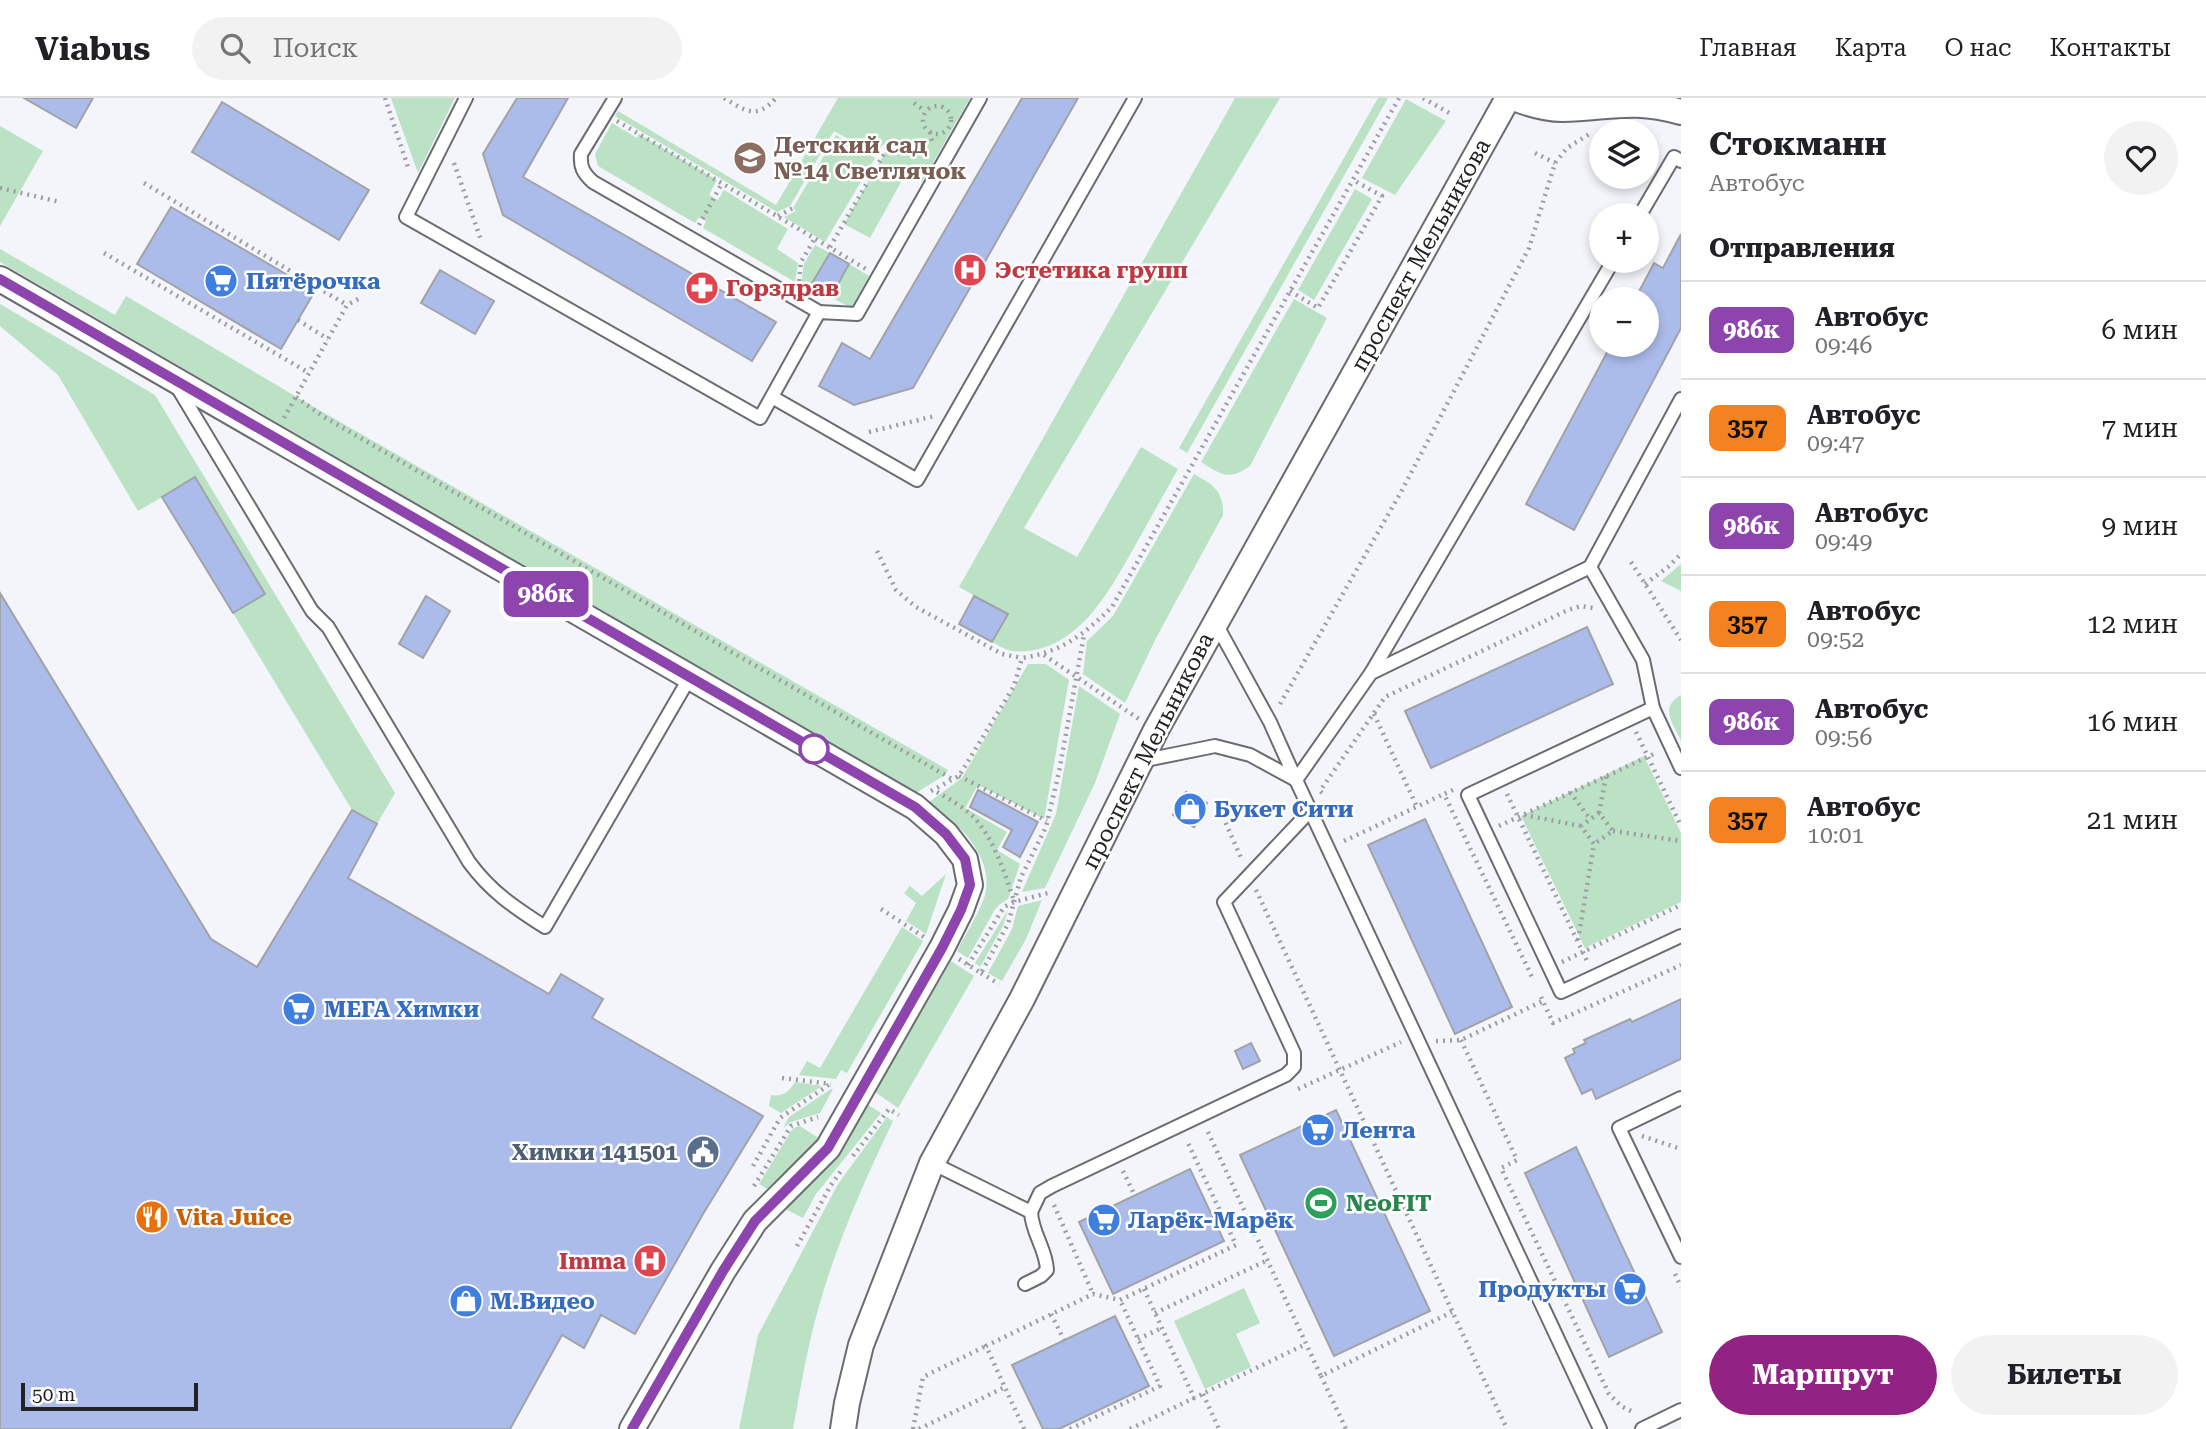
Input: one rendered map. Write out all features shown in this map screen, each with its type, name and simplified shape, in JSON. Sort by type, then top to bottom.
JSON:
[{"type":"street","name":"проспект Мельникова","points":[[843,1429],[861,1345],[933,1163],[1022,999],[1156,730],[1508,98]]},
{"type":"street","points":[[1514,98],[1534,106],[1561,109],[1631,100],[1662,104],[1681,112]]},
{"type":"street","points":[[0,279],[915,807],[931,819],[965,859],[970,885],[961,910],[828,1148],[755,1221],[632,1429]]},
{"type":"lane","points":[[466,98],[406,217],[760,418],[819,312]]},
{"type":"lane","points":[[615,98],[582,154],[580,165],[585,174],[819,312],[857,314],[980,98]]},
{"type":"lane","points":[[772,397],[917,480],[1135,98]]},
{"type":"lane","points":[[1647,203],[1674,157],[1681,160]]},
{"type":"lane","points":[[1296,780],[1371,673],[1606,273]]},
{"type":"lane","points":[[172,379],[312,611],[328,627],[469,862],[498,896],[545,927],[690,677]]},
{"type":"lane","points":[[1371,673],[1590,567],[1681,399]]},
{"type":"lane","points":[[1590,567],[1643,660],[1653,708],[1681,768]]},
{"type":"lane","points":[[1215,621],[1270,722],[1600,1429]]},
{"type":"lane","points":[[1653,708],[1468,795],[1561,992],[1681,936]]},
{"type":"lane","points":[[1140,761],[1215,746],[1250,755],[1296,780]]},
{"type":"lane","points":[[1025,1284],[1047,1270],[1047,1258],[1031,1224],[1031,1212],[1040,1193],[1286,1074],[1294,1067],[1294,1054],[1224,902],[1310,811]]},
{"type":"lane","points":[[1681,1098],[1619,1128],[1681,1257]]},
{"type":"lane","points":[[933,1163],[1031,1212]]},
{"type":"lane","points":[[1642,1429],[1681,1410]]},
{"type":"path","points":[[385,98],[417,194]]},
{"type":"path","points":[[724,98],[747,112],[756,112],[767,107],[776,98]]},
{"type":"path","points":[[877,551],[896,590],[916,607],[1002,654],[1022,658],[1044,655],[1084,634],[1112,607],[1399,98]]},
{"type":"path","points":[[1423,98],[1451,114]]},
{"type":"path","points":[[943,106],[950,113],[951,121],[947,130],[939,134],[926,129],[923,120],[925,111],[933,106],[954,102]]},
{"type":"path","points":[[914,103],[925,111]]},
{"type":"path","points":[[606,114],[879,276]]},
{"type":"path","points":[[1270,722],[1401,492],[1529,248],[1555,163],[1567,148],[1589,134]]},
{"type":"path","points":[[446,139],[489,264]]},
{"type":"path","points":[[830,247],[888,147]]},
{"type":"path","points":[[1535,153],[1555,163]]},
{"type":"path","points":[[874,158],[879,164],[938,173]]},
{"type":"path","points":[[1290,291],[1318,308],[1382,196],[1353,180]]},
{"type":"path","points":[[144,183],[347,305]]},
{"type":"path","points":[[692,238],[722,183]]},
{"type":"path","points":[[0,188],[60,202]]},
{"type":"path","points":[[778,216],[793,208]]},
{"type":"path","points":[[796,299],[801,262],[815,238]]},
{"type":"path","points":[[104,253],[309,373]]},
{"type":"path","points":[[282,424],[347,305],[362,297]]},
{"type":"path","points":[[298,320],[328,339]]},
{"type":"path","points":[[296,397],[324,417],[952,779]]},
{"type":"path","points":[[844,438],[957,410]]},
{"type":"path","points":[[1645,584],[1681,554]]},
{"type":"path","points":[[1631,562],[1681,640]]},
{"type":"path","points":[[981,973],[1008,925],[1021,877],[1047,821],[1084,634]]},
{"type":"path","points":[[1044,655],[1156,730]]},
{"type":"path","points":[[927,793],[959,776],[1014,686],[1022,658]]},
{"type":"path","points":[[1374,713],[1417,807]]},
{"type":"path","points":[[1630,718],[1681,826]]},
{"type":"path","points":[[1485,832],[1671,746]]},
{"type":"path","points":[[959,776],[1047,821]]},
{"type":"path","points":[[1520,816],[1581,825],[1599,813],[1606,776]]},
{"type":"path","points":[[1500,779],[1520,816],[1594,976]]},
{"type":"path","points":[[1570,792],[1590,819]]},
{"type":"path","points":[[1343,841],[1444,794]]},
{"type":"path","points":[[1220,810],[1507,1429]]},
{"type":"path","points":[[1599,813],[1613,831]]},
{"type":"path","points":[[1577,941],[1594,844],[1581,825]]},
{"type":"path","points":[[1594,844],[1613,831],[1681,841]]},
{"type":"path","points":[[968,965],[999,913],[1014,902],[1077,889]]},
{"type":"path","points":[[1549,968],[1681,905]]},
{"type":"path","points":[[881,909],[928,939]]},
{"type":"path","points":[[954,956],[999,984]]},
{"type":"path","points":[[1553,1023],[1681,965]]},
{"type":"path","points":[[1292,1092],[1415,1036],[1437,1042],[1461,1040],[1543,1001]]},
{"type":"path","points":[[1461,1040],[1517,1160],[1501,1168],[1609,1394],[1629,1411]]},
{"type":"path","points":[[782,1077],[843,1086]]},
{"type":"path","points":[[753,1166],[780,1118],[830,1084]]},
{"type":"path","points":[[797,1246],[831,1185],[889,1109],[899,1115]]},
{"type":"path","points":[[753,1188],[791,1126],[826,1114]]},
{"type":"path","points":[[1619,1128],[1681,1149]]},
{"type":"path","points":[[1176,1146],[1208,1132],[1346,1429]]},
{"type":"path","points":[[913,1429],[923,1377],[1093,1294],[1120,1300],[1236,1245],[1187,1141]]},
{"type":"path","points":[[1112,1177],[1134,1166]]},
{"type":"path","points":[[1123,1171],[1135,1196]]},
{"type":"path","points":[[1065,1198],[1053,1204],[1093,1294]]},
{"type":"path","points":[[1155,1313],[1268,1260]]},
{"type":"path","points":[[1143,1289],[1194,1398]]},
{"type":"path","points":[[1070,1429],[1160,1386],[1120,1300]]},
{"type":"path","points":[[1321,1376],[1452,1312]]},
{"type":"path","points":[[1051,1314],[1064,1340]]},
{"type":"path","points":[[1138,1339],[1162,1328]]},
{"type":"path","points":[[1130,1429],[1306,1344]]},
{"type":"path","points":[[986,1346],[1024,1429]]},
{"type":"path","points":[[919,1429],[1004,1387]]},
{"type":"path","points":[[1203,1394],[1219,1429]]},
{"type":"green space","points":[[391,98],[455,98],[418,173]]},
{"type":"green space","points":[[838,98],[970,98],[922,182],[906,173],[870,238],[844,224],[888,147],[883,144],[877,155],[834,131],[790,206],[777,212],[615,116],[618,111],[776,205]]},
{"type":"green space","points":[[1235,98],[1280,98],[1024,528],[1077,557],[1141,447],[1178,469],[1115,581],[1088,617],[1073,632],[1055,643],[1035,650],[1007,650],[992,642],[1007,614],[959,587]]},
{"type":"green space","points":[[1378,98],[1388,98],[1187,453],[1179,448]]},
{"type":"green space","points":[[1406,99],[1446,121],[1395,195],[1362,178]]},
{"type":"green space","points":[[612,123],[637,138],[639,134],[717,180],[709,195],[718,200],[724,190],[788,229],[777,249],[798,263],[795,282],[703,228],[706,221],[699,217],[695,223],[598,166],[595,154]]},
{"type":"green space","points":[[0,126],[43,151],[0,226]]},
{"type":"green space","points":[[836,135],[875,158],[825,242],[784,217],[796,211],[793,208]]},
{"type":"green space","points":[[1355,189],[1372,199],[1314,300],[1298,290]]},
{"type":"green space","points":[[815,245],[830,253],[811,285],[801,284],[804,264]]},
{"type":"green space","points":[[0,249],[115,315],[126,296],[307,403],[948,770],[945,775],[916,793],[0,262]]},
{"type":"green space","points":[[849,264],[869,276],[851,308],[831,297]]},
{"type":"green space","points":[[1294,299],[1327,318],[1250,466],[1236,474],[1220,473],[1201,462]]},
{"type":"green space","points":[[0,304],[155,395],[395,793],[377,824],[352,810],[233,613],[265,594],[195,478],[138,511],[58,375],[0,326]]},
{"type":"green space","points":[[1194,474],[1219,494],[1223,515],[1156,638],[1125,703],[1083,674],[1087,641],[1113,616]]},
{"type":"green space","points":[[1681,564],[1681,591],[1661,581]]},
{"type":"green space","points":[[1028,664],[1046,664],[1069,680],[1044,819],[978,785],[965,808],[1007,832],[997,850],[1020,864],[1008,899],[994,911],[968,958],[957,951],[983,901],[987,886],[986,871],[973,844],[952,821],[929,802],[962,778]]},
{"type":"green space","points":[[1079,686],[1120,714],[1095,783],[1045,888],[1022,892],[1056,814]]},
{"type":"green space","points":[[1681,695],[1681,741],[1669,710],[1674,700]]},
{"type":"green space","points":[[1644,756],[1681,833],[1681,902],[1585,948],[1521,816]]},
{"type":"green space","points":[[946,874],[926,934],[906,921],[916,903],[904,893],[910,886],[922,896]]},
{"type":"green space","points":[[1042,900],[1026,939],[1002,981],[988,973],[1012,929],[1018,906]]},
{"type":"green space","points":[[1008,910],[1003,926],[980,967],[975,963]]},
{"type":"green space","points":[[902,927],[923,941],[847,1073],[841,1070],[836,1079],[799,1075],[807,1061],[820,1068]]},
{"type":"green space","points":[[951,961],[974,976],[898,1108],[875,1092]]},
{"type":"green space","points":[[795,1082],[822,1086],[781,1113],[769,1106],[771,1095],[785,1093]]},
{"type":"green space","points":[[831,1089],[820,1113],[791,1122],[783,1128],[789,1117]]},
{"type":"green space","points":[[867,1104],[881,1113],[816,1194],[803,1218],[785,1209],[839,1156]]},
{"type":"green space","points":[[887,1117],[893,1121],[850,1217],[823,1292],[809,1345],[793,1429],[739,1429],[758,1335],[838,1184]]},
{"type":"green space","points":[[800,1126],[820,1139],[767,1189],[759,1184],[793,1128]]},
{"type":"green space","points":[[1244,1288],[1260,1323],[1236,1334],[1251,1367],[1205,1389],[1174,1321]]},
{"type":"building","points":[[24,98],[93,98],[76,128]]},
{"type":"building","points":[[517,98],[568,98],[523,177],[776,322],[752,361],[503,215],[483,154]]},
{"type":"building","points":[[1022,98],[1078,98],[913,388],[854,405],[819,386],[842,343],[870,359]]},
{"type":"building","points":[[222,102],[369,190],[339,240],[192,152]]},
{"type":"building","points":[[171,207],[315,291],[281,349],[137,264]]},
{"type":"building","points":[[1681,234],[1681,328],[1574,530],[1526,504],[1605,357],[1659,357],[1659,287],[1641,287],[1649,273],[1659,273],[1659,266],[1663,268]]},
{"type":"building","points":[[830,253],[849,264],[831,297],[811,285]]},
{"type":"building","points":[[440,270],[494,301],[475,334],[421,303]]},
{"type":"building","points":[[195,477],[265,594],[233,613],[162,497]]},
{"type":"building","name":"МЕГА Химки","points":[[0,593],[211,939],[257,967],[352,810],[377,824],[348,878],[549,994],[561,974],[603,999],[592,1018],[763,1116],[703,1214],[635,1334],[601,1315],[584,1348],[562,1335],[510,1429],[0,1429]]},
{"type":"building","points":[[426,596],[450,611],[423,658],[399,644]]},
{"type":"building","points":[[974,596],[1008,614],[992,642],[959,624]]},
{"type":"building","points":[[1587,627],[1613,684],[1431,768],[1405,711]]},
{"type":"building","points":[[978,790],[1038,822],[1020,857],[1003,847],[1012,830],[970,807]]},
{"type":"building","name":"Букет Сити","points":[[1186,792],[1207,803],[1194,827],[1173,815]]},
{"type":"building","points":[[1425,819],[1512,1007],[1455,1034],[1368,845]]},
{"type":"building","points":[[1681,999],[1681,1059],[1596,1099],[1592,1089],[1582,1094],[1565,1058],[1575,1053],[1573,1049],[1586,1043],[1584,1040],[1630,1019],[1632,1022]]},
{"type":"building","points":[[1251,1043],[1260,1061],[1243,1069],[1235,1051]]},
{"type":"building","name":"NeoFIT","points":[[1336,1110],[1430,1311],[1334,1356],[1240,1155]]},
{"type":"building","points":[[1576,1147],[1662,1332],[1609,1357],[1525,1173]]},
{"type":"building","points":[[1190,1169],[1224,1241],[1113,1294],[1079,1222]]},
{"type":"building","points":[[1115,1316],[1149,1386],[1059,1429],[1043,1429],[1012,1365]]},
{"type":"bus line","name":"986к","points":[[0,279],[915,807],[946,834],[965,859],[970,885],[961,910],[828,1148],[755,1221],[632,1429]]},
{"type":"place","name":"Детский сад №14 Светлячок","points":[[750,158]]},
{"type":"place","name":"Эстетика групп","points":[[970,270]]},
{"type":"place","name":"Пятёрочка","points":[[221,281]]},
{"type":"place","name":"Горздрав","points":[[702,288]]},
{"type":"place","name":"Букет Сити","points":[[1190,809]]},
{"type":"place","name":"МЕГА Химки","points":[[299,1009]]},
{"type":"place","name":"Лента","points":[[1318,1130]]},
{"type":"place","name":"Химки 141501","points":[[703,1152]]},
{"type":"place","name":"NeoFIT","points":[[1321,1203]]},
{"type":"place","name":"Vita Juice","points":[[152,1217]]},
{"type":"place","name":"Ларёк-Марёк","points":[[1104,1220]]},
{"type":"place","name":"Imma","points":[[650,1261]]},
{"type":"place","name":"Продукты","points":[[1630,1289]]},
{"type":"place","name":"М.Видео","points":[[466,1301]]}]
